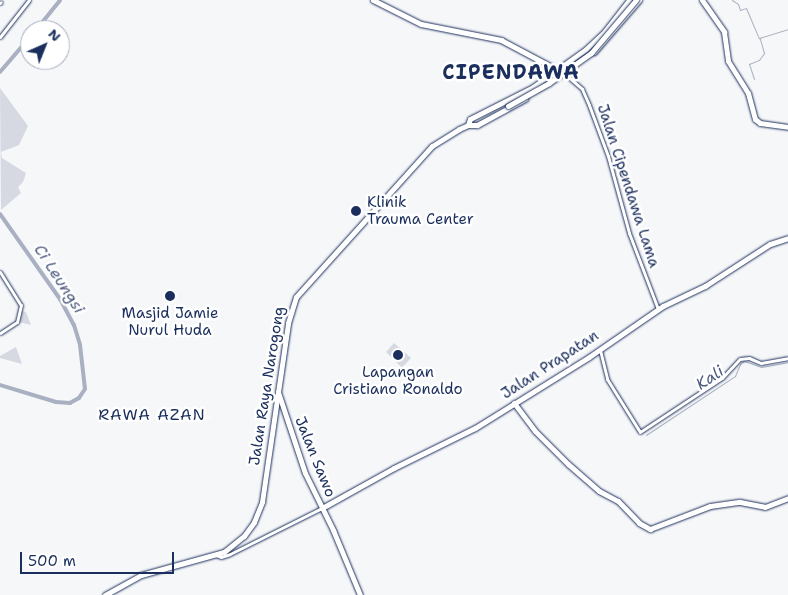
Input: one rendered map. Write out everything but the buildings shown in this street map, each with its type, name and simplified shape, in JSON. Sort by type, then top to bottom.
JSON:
[{"type":"main road","points":[[372,0],[413,19],[474,33],[494,35],[564,71]]},
{"type":"main road","points":[[378,0],[384,5]]},
{"type":"main road","points":[[469,124],[549,84],[591,53],[634,0]]},
{"type":"main road","name":"Jalan Raya Narogong","points":[[105,595],[141,575],[216,555],[229,549],[242,538],[258,514],[263,496],[290,312],[299,293],[424,154],[449,135],[543,80],[564,71],[589,48],[634,0]]},
{"type":"main road","name":"Jalan Raya Narogong","points":[[469,124],[512,107],[594,52],[634,0]]},
{"type":"main road","points":[[702,0],[724,32],[728,61],[748,93],[755,119],[760,124],[788,128]]},
{"type":"main road","points":[[589,48],[594,52]]},
{"type":"main road","name":"Jalan Prapatan","points":[[322,508],[394,468],[475,428],[600,349],[658,309],[704,286],[770,244],[788,238]]},
{"type":"main road","name":"Jalan Sawo","points":[[278,390],[302,465],[322,508]]},
{"type":"main road","points":[[514,403],[536,431],[568,464],[592,486],[618,501],[642,525],[650,529],[710,506],[740,502],[764,508],[788,498]]},
{"type":"main road","points":[[322,508],[360,595]]},
{"type":"street","points":[[0,36],[29,0]]},
{"type":"street","name":"Jalan Cipendawa Lama","points":[[564,71],[582,89],[590,105],[608,156],[629,233],[658,309]]},
{"type":"street","points":[[0,272],[21,305],[17,322],[0,333]]},
{"type":"street","points":[[600,349],[606,379],[642,431],[722,378],[740,359],[748,358],[761,362],[788,358]]},
{"type":"street","name":"Jalan Sawo","points":[[216,555],[221,557],[230,554],[322,508]]},
{"type":"shaded area","points":[[0,88],[28,126],[19,145],[1,152],[2,158],[26,173],[23,182],[18,187],[21,193],[1,210]]},
{"type":"shaded area","points":[[21,311],[26,312],[31,325],[19,322]]},
{"type":"shaded area","name":"Lapangan Cristiano Ronaldo","points":[[394,343],[411,358],[402,368],[386,352]]},
{"type":"shaded area","points":[[16,347],[22,364],[0,358],[0,356]]},
{"type":"waterway","name":"Ci Leungsi","points":[[44,20],[60,0]]},
{"type":"waterway","points":[[732,0],[738,4],[740,10],[746,8],[759,38],[788,29]]},
{"type":"waterway","points":[[754,79],[749,64],[759,60],[764,53],[760,39]]},
{"type":"waterway","name":"Ci Leungsi","points":[[0,72],[20,49]]},
{"type":"waterway","name":"Ci Leungsi","points":[[0,214],[60,299],[74,325],[80,345],[85,389],[79,398],[70,403],[56,402],[0,385]]},
{"type":"waterway","name":"Kali","points":[[646,435],[735,376],[740,364],[744,361],[761,367],[788,362]]},
{"type":"place","name":"Klinik Trauma Center","points":[[356,211]]},
{"type":"place","name":"Masjid Jamie Nurul Huda","points":[[170,296]]},
{"type":"place","name":"Lapangan Cristiano Ronaldo","points":[[398,355]]},
{"type":"district","name":"CIPENDAWA","points":[[511,72]]},
{"type":"district","name":"RAWA AZAN","points":[[152,415]]}]
